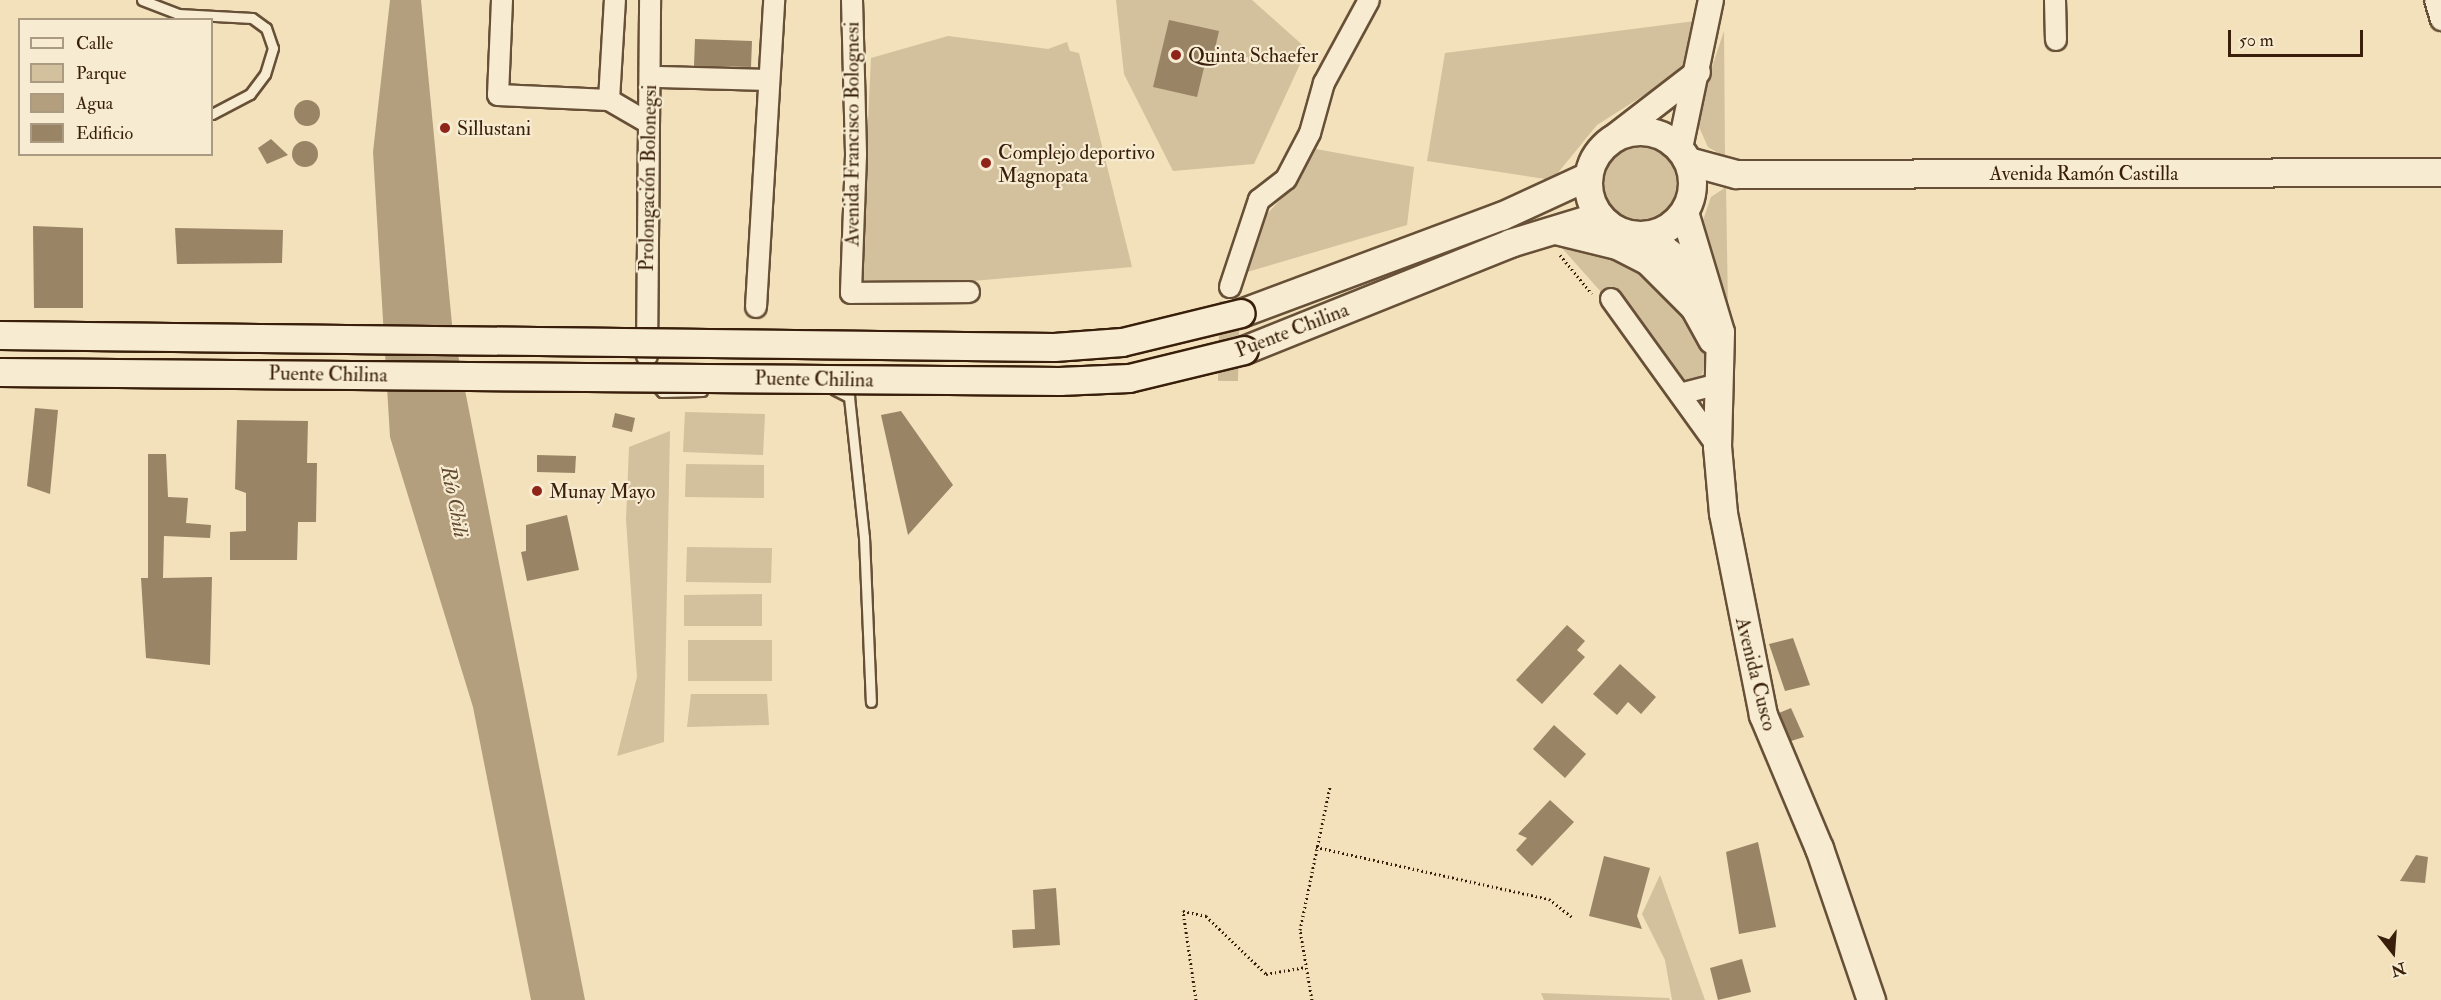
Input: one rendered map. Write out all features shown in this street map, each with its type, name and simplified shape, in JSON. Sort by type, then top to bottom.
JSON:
[{"type":"main road","points":[[1687,206],[1684,155],[1644,131],[1611,140],[1596,156],[1588,176],[1591,201],[1599,216],[1625,233],[1646,235],[1668,228],[1687,206],[1727,174]]},
{"type":"main road","name":"Avenida Ramón Castilla","points":[[1684,155],[1727,174],[2441,172]]},
{"type":"main road","name":"Puente Chilina","points":[[0,335],[1054,346],[1122,342],[1241,313],[1501,216],[1588,176]]},
{"type":"main road","name":"Avenida Cusco","points":[[1687,206],[1716,315],[1719,376],[1717,446],[1723,513],[1763,715],[1815,838],[1871,1000]]},
{"type":"main road","name":"Puente Chilina","points":[[0,372],[1059,381],[1129,378],[1244,350],[1550,237],[1599,216]]},
{"type":"main road","name":"Avenida Cusco","points":[[1646,235],[1691,278],[1712,339],[1719,376]]},
{"type":"main road","points":[[1550,237],[1617,245],[1647,260],[1687,298],[1712,339]]},
{"type":"street","points":[[502,0],[498,95],[609,100],[645,121]]},
{"type":"street","points":[[609,100],[615,0]]},
{"type":"street","name":"Prolongación Bolonegsi","points":[[647,356],[645,121],[650,0]]},
{"type":"street","points":[[756,307],[774,0]]},
{"type":"street","name":"Avenida Francisco Bolognesi","points":[[852,0],[856,155],[851,293],[969,292]]},
{"type":"street","points":[[1230,286],[1260,200],[1286,179],[1310,133],[1324,83],[1369,0]]},
{"type":"street","points":[[1684,155],[1710,0]]},
{"type":"street","points":[[2055,0],[2056,40]]},
{"type":"street","points":[[2435,0],[2441,20]]},
{"type":"street","points":[[1611,140],[1698,72]]},
{"type":"street","points":[[660,76],[768,80]]},
{"type":"street","points":[[1611,299],[1717,446]]},
{"type":"street","points":[[1680,394],[1719,376]]},
{"type":"lane","points":[[142,0],[178,14],[252,18],[266,28],[273,48],[265,74],[250,94],[213,113]]},
{"type":"lane","points":[[511,345],[647,356],[654,385],[662,392],[847,392],[864,537],[871,702]]},
{"type":"path","points":[[1550,237],[1594,297],[1611,299]]},
{"type":"path","points":[[1312,1000],[1304,968],[1300,930],[1330,787]]},
{"type":"path","points":[[1316,847],[1549,899],[1572,917]]},
{"type":"path","points":[[1196,1000],[1183,911],[1206,916],[1266,974],[1304,968]]},
{"type":"green space","points":[[1116,0],[1252,0],[1307,49],[1254,164],[1173,171],[1124,74]]},
{"type":"green space","points":[[1695,21],[1688,60],[1671,78],[1597,125],[1552,180],[1427,161],[1445,53]]},
{"type":"green space","points":[[1724,31],[1725,157],[1708,147],[1699,127],[1699,106]]},
{"type":"green space","name":"Complejo deportivo Magnopata","points":[[948,36],[1048,49],[1067,42],[1070,51],[1079,53],[1132,267],[860,291],[871,58]]},
{"type":"green space","points":[[1643,145],[1658,148],[1671,157],[1680,170],[1683,185],[1680,200],[1671,213],[1658,222],[1643,225],[1628,222],[1615,213],[1606,200],[1603,185],[1606,170],[1615,157],[1628,148]]},
{"type":"green space","points":[[1316,149],[1414,167],[1407,225],[1247,272],[1265,216],[1297,182]]},
{"type":"green space","points":[[1726,187],[1728,311],[1701,226],[1711,197]]},
{"type":"green space","points":[[1576,243],[1621,254],[1664,283],[1697,324],[1707,362],[1701,376],[1683,382],[1615,292],[1602,293],[1561,247]]},
{"type":"green space","points":[[685,412],[765,414],[763,455],[683,452]]},
{"type":"green space","points":[[670,431],[664,742],[617,756],[637,677],[626,520],[629,447]]},
{"type":"green space","points":[[686,464],[764,465],[764,498],[685,497]]},
{"type":"green space","points":[[687,547],[772,548],[771,583],[686,582]]},
{"type":"green space","points":[[762,594],[762,626],[684,626],[684,595]]},
{"type":"green space","points":[[688,640],[772,640],[772,681],[688,681]]},
{"type":"green space","points":[[691,694],[767,694],[769,725],[687,727]]},
{"type":"green space","points":[[1660,875],[1705,1000],[1672,1000],[1665,960],[1642,914]]},
{"type":"green space","points":[[1541,993],[1669,998],[1670,1000],[1544,1000]]},
{"type":"water","name":"Río Chili","points":[[390,0],[421,0],[452,324],[585,1000],[531,1000],[473,707],[390,437],[373,152]]},
{"type":"building","points":[[1169,20],[1219,31],[1214,53],[1208,51],[1197,97],[1153,87]]},
{"type":"building","points":[[695,39],[752,41],[751,67],[694,66]]},
{"type":"building","points":[[307,100],[316,104],[320,113],[316,122],[307,126],[298,122],[294,113],[298,104]]},
{"type":"building","points":[[271,139],[288,155],[267,164],[258,148]]},
{"type":"building","points":[[305,141],[314,145],[318,154],[314,163],[305,167],[296,163],[292,154],[296,145]]},
{"type":"building","points":[[33,226],[83,228],[83,308],[34,308]]},
{"type":"building","points":[[175,228],[283,230],[282,263],[177,264]]},
{"type":"building","points":[[35,408],[58,410],[50,494],[27,486]]},
{"type":"building","points":[[901,411],[953,485],[908,535],[881,415]]},
{"type":"building","points":[[615,413],[635,418],[632,432],[612,427]]},
{"type":"building","points":[[237,420],[308,421],[307,463],[317,463],[316,522],[298,522],[297,560],[230,560],[230,532],[246,531],[246,493],[235,489]]},
{"type":"building","points":[[148,454],[166,454],[168,497],[188,498],[186,523],[211,525],[210,538],[164,536],[163,578],[212,577],[210,665],[146,658],[141,578],[148,578]]},
{"type":"building","points":[[537,455],[576,456],[575,473],[537,472]]},
{"type":"building","points":[[567,515],[579,570],[527,581],[521,552],[526,551],[526,525]]},
{"type":"building","points":[[1567,625],[1585,641],[1577,650],[1585,657],[1542,704],[1516,680]]},
{"type":"building","points":[[1793,638],[1810,685],[1785,691],[1769,644]]},
{"type":"building","points":[[1620,664],[1656,697],[1641,714],[1628,702],[1617,715],[1593,694]]},
{"type":"building","points":[[1791,708],[1804,737],[1791,741],[1779,713]]},
{"type":"building","points":[[1554,725],[1586,754],[1565,778],[1533,749]]},
{"type":"building","points":[[1550,800],[1574,822],[1532,866],[1516,850],[1527,838],[1518,834]]},
{"type":"building","points":[[1758,842],[1776,927],[1739,934],[1726,852]]},
{"type":"building","points":[[2416,855],[2428,857],[2425,883],[2400,881]]},
{"type":"building","points":[[1604,856],[1650,868],[1637,916],[1642,929],[1589,916]]},
{"type":"building","points":[[1056,888],[1060,945],[1013,948],[1012,930],[1035,929],[1033,890]]},
{"type":"building","points":[[1742,959],[1751,992],[1718,1000],[1710,968]]},
{"type":"tunnel","points":[[1228,381],[1230,287]]},
{"type":"place","name":"Quinta Schaefer","points":[[1176,55]]},
{"type":"place","name":"Sillustani","points":[[445,128]]},
{"type":"place","name":"Complejo deportivo Magnopata","points":[[986,163]]},
{"type":"place","name":"Munay Mayo","points":[[537,491]]}]
